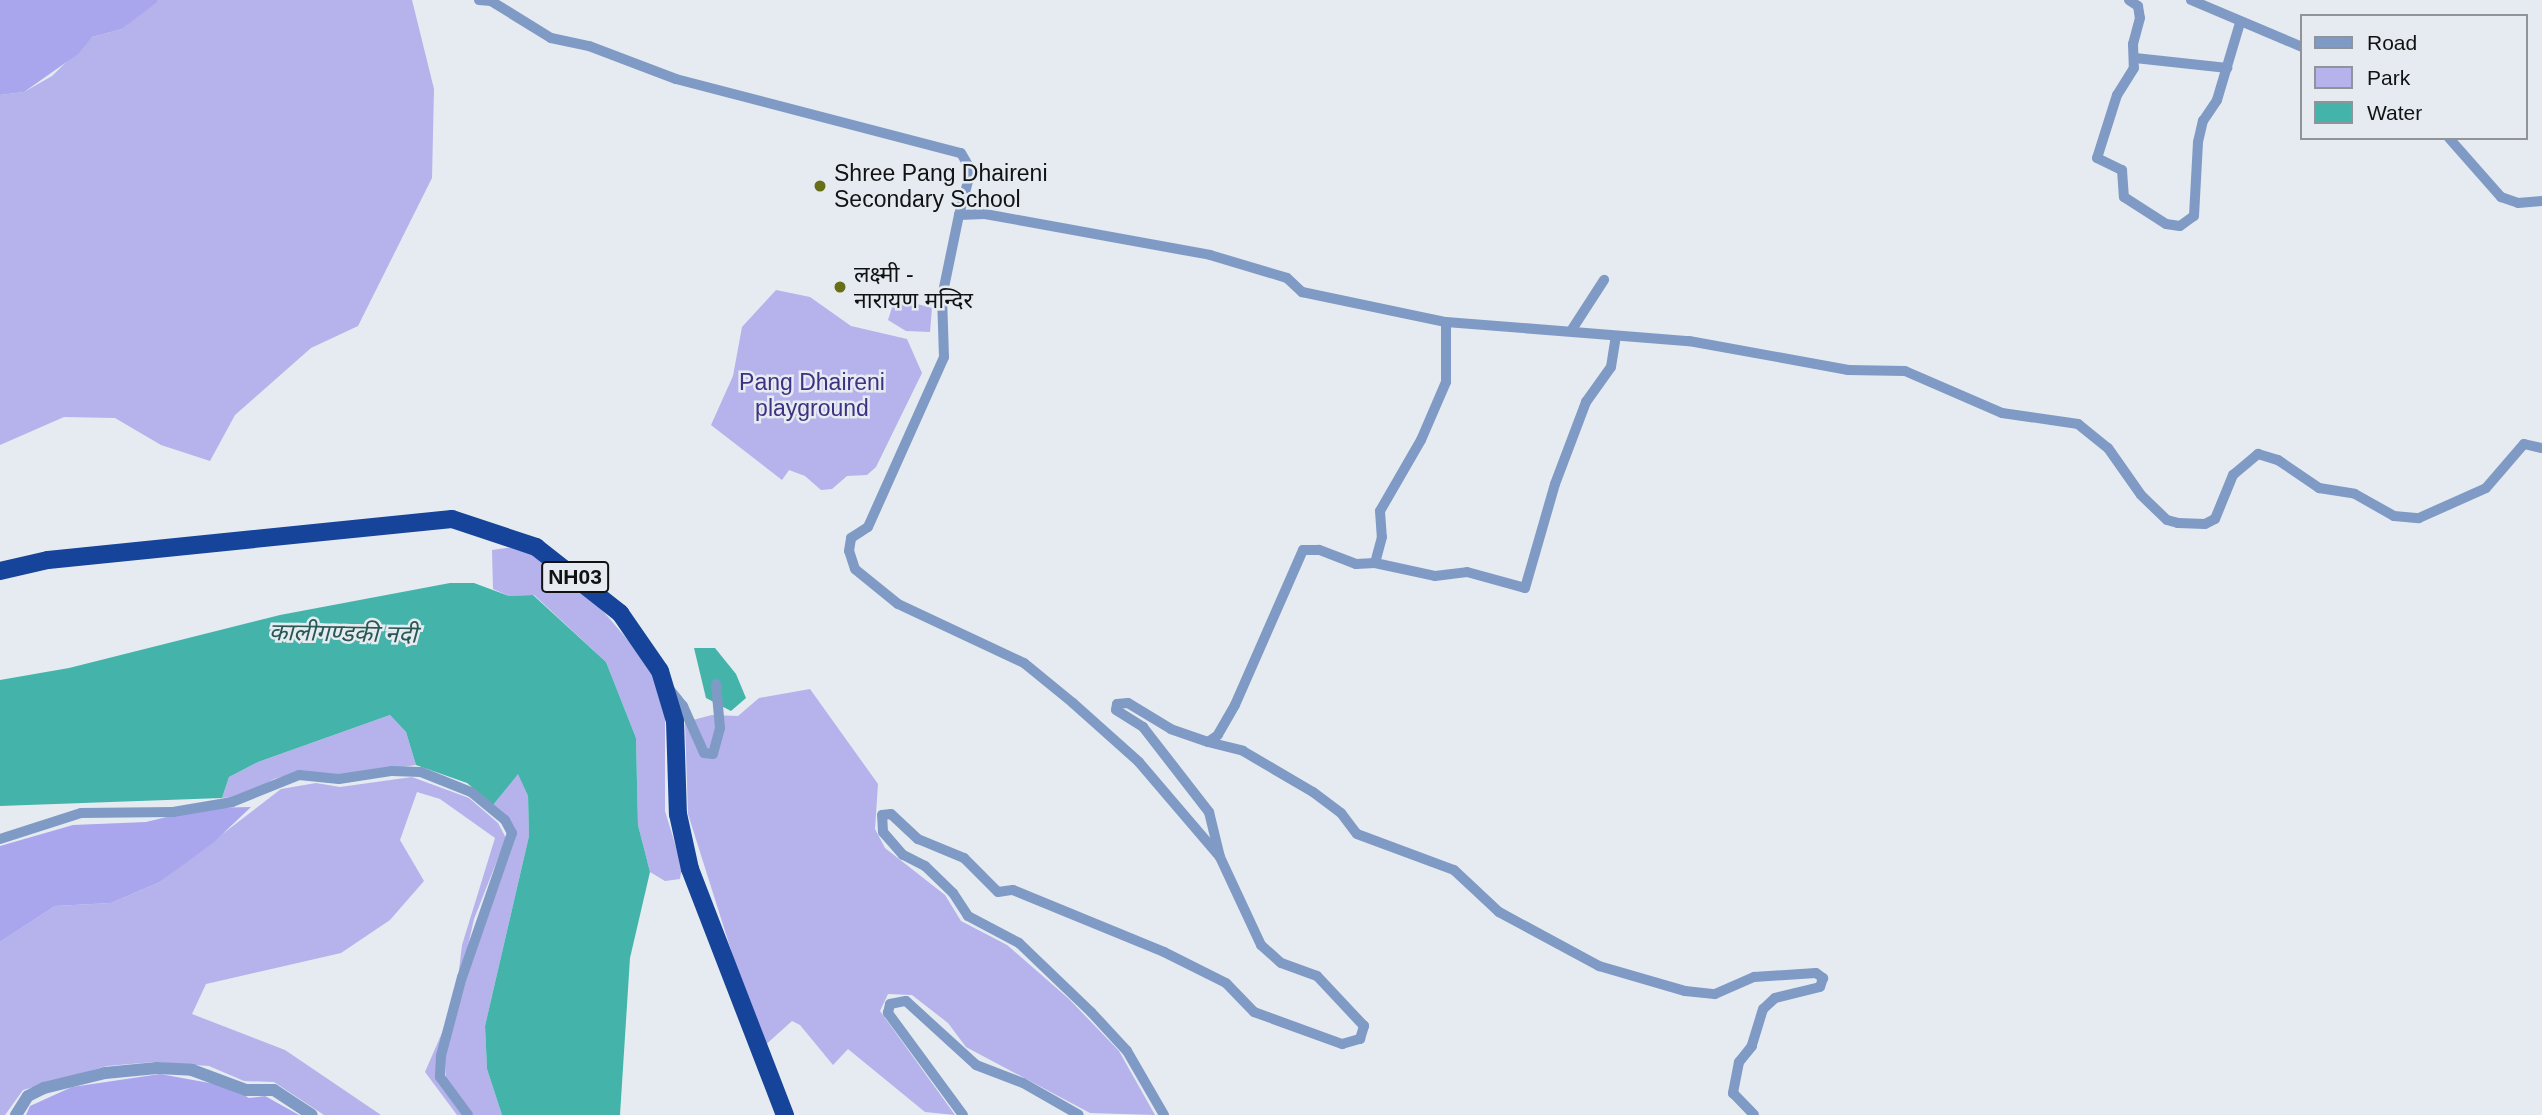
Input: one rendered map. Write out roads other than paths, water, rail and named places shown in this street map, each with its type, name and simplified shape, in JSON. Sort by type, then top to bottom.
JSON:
[{"type":"highway","name":"NH03","points":[[0,570],[48,560],[151,548],[452,519],[536,547],[620,613],[660,671],[675,721],[678,814],[693,881],[785,1115]]},
{"type":"street","points":[[479,0],[491,1],[551,38],[589,46],[676,79],[961,153],[971,170],[942,297],[944,357],[868,527],[851,538],[849,551],[855,569],[898,604],[1013,658],[1063,695],[1139,762],[1220,857]]},
{"type":"street","points":[[2129,0],[2140,11],[2135,58],[2097,159],[2122,170],[2124,197],[2166,224],[2189,223],[2194,216],[2198,142],[2227,68],[2240,23]]},
{"type":"street","points":[[2191,0],[2300,46]]},
{"type":"street","points":[[2135,58],[2227,68]]},
{"type":"street","points":[[2451,140],[2501,197],[2518,203],[2542,201]]},
{"type":"street","points":[[959,215],[985,214],[1210,256],[1287,278],[1302,292],[1446,322],[1689,341],[1855,371],[1905,371],[2002,413],[2078,424],[2108,448],[2141,495],[2167,520],[2178,523],[2205,524],[2215,519],[2233,475],[2258,454],[2278,460],[2319,488],[2355,494],[2394,516],[2419,518],[2486,488],[2524,444],[2542,448]]},
{"type":"street","points":[[1572,331],[1604,281]]},
{"type":"street","points":[[1375,562],[1382,537],[1380,511],[1421,440],[1446,382],[1446,322]]},
{"type":"street","points":[[1208,742],[1218,735],[1235,705],[1303,550],[1319,550],[1356,564],[1375,562],[1435,576],[1467,572],[1525,589],[1574,431],[1598,381],[1611,367],[1616,336]]},
{"type":"street","points":[[660,671],[683,706],[704,753],[713,754],[719,744],[716,684]]},
{"type":"street","points":[[1164,1115],[1127,1051],[1072,993],[1019,943],[968,916],[925,866],[895,848],[880,821],[882,815],[891,814],[918,839],[964,858],[998,892],[1013,890],[1214,977],[1254,1012],[1332,1043],[1360,1039],[1364,1026],[1317,976],[1281,963],[1261,945],[1220,857],[1209,812],[1143,727],[1116,710],[1117,704],[1128,702],[1171,729],[1243,751],[1314,792],[1341,813],[1357,834],[1454,870],[1499,912],[1599,966],[1685,991],[1714,994],[1754,978],[1816,973],[1823,978],[1820,987],[1775,998],[1763,1009],[1752,1046],[1739,1062],[1733,1093],[1754,1115]]},
{"type":"street","points":[[0,839],[81,813],[173,812],[232,802],[299,775],[339,779],[391,771],[421,772],[471,792],[505,820],[512,833],[462,977],[441,1056],[440,1077],[468,1115]]},
{"type":"street","points":[[963,1115],[888,1013],[890,1004],[906,1001],[954,1041],[961,1053],[976,1065],[1023,1083],[1079,1115]]},
{"type":"street","points":[[16,1115],[27,1096],[44,1088],[105,1073],[157,1068],[192,1070],[246,1090],[274,1090],[312,1115]]},
{"type":"water","name":"कालीगण्डकी नदी","points":[[450,583],[474,583],[509,596],[533,595],[606,662],[636,738],[638,825],[650,872],[630,958],[620,1115],[502,1115],[487,1069],[485,1026],[529,836],[528,796],[518,774],[493,805],[467,783],[416,765],[406,732],[390,715],[258,762],[229,777],[222,798],[0,806],[0,680],[69,668],[280,615]]},
{"type":"water","points":[[694,648],[715,648],[736,674],[746,698],[731,711],[706,698]]},
{"type":"place","name":"Shree Pang Dhaireni Secondary School","points":[[820,186]]},
{"type":"place","name":"लक्ष्मी - नारायण मन्दिर","points":[[840,287]]},
{"type":"park label","name":"Pang Dhaireni playground","points":[[812,395]]}]
